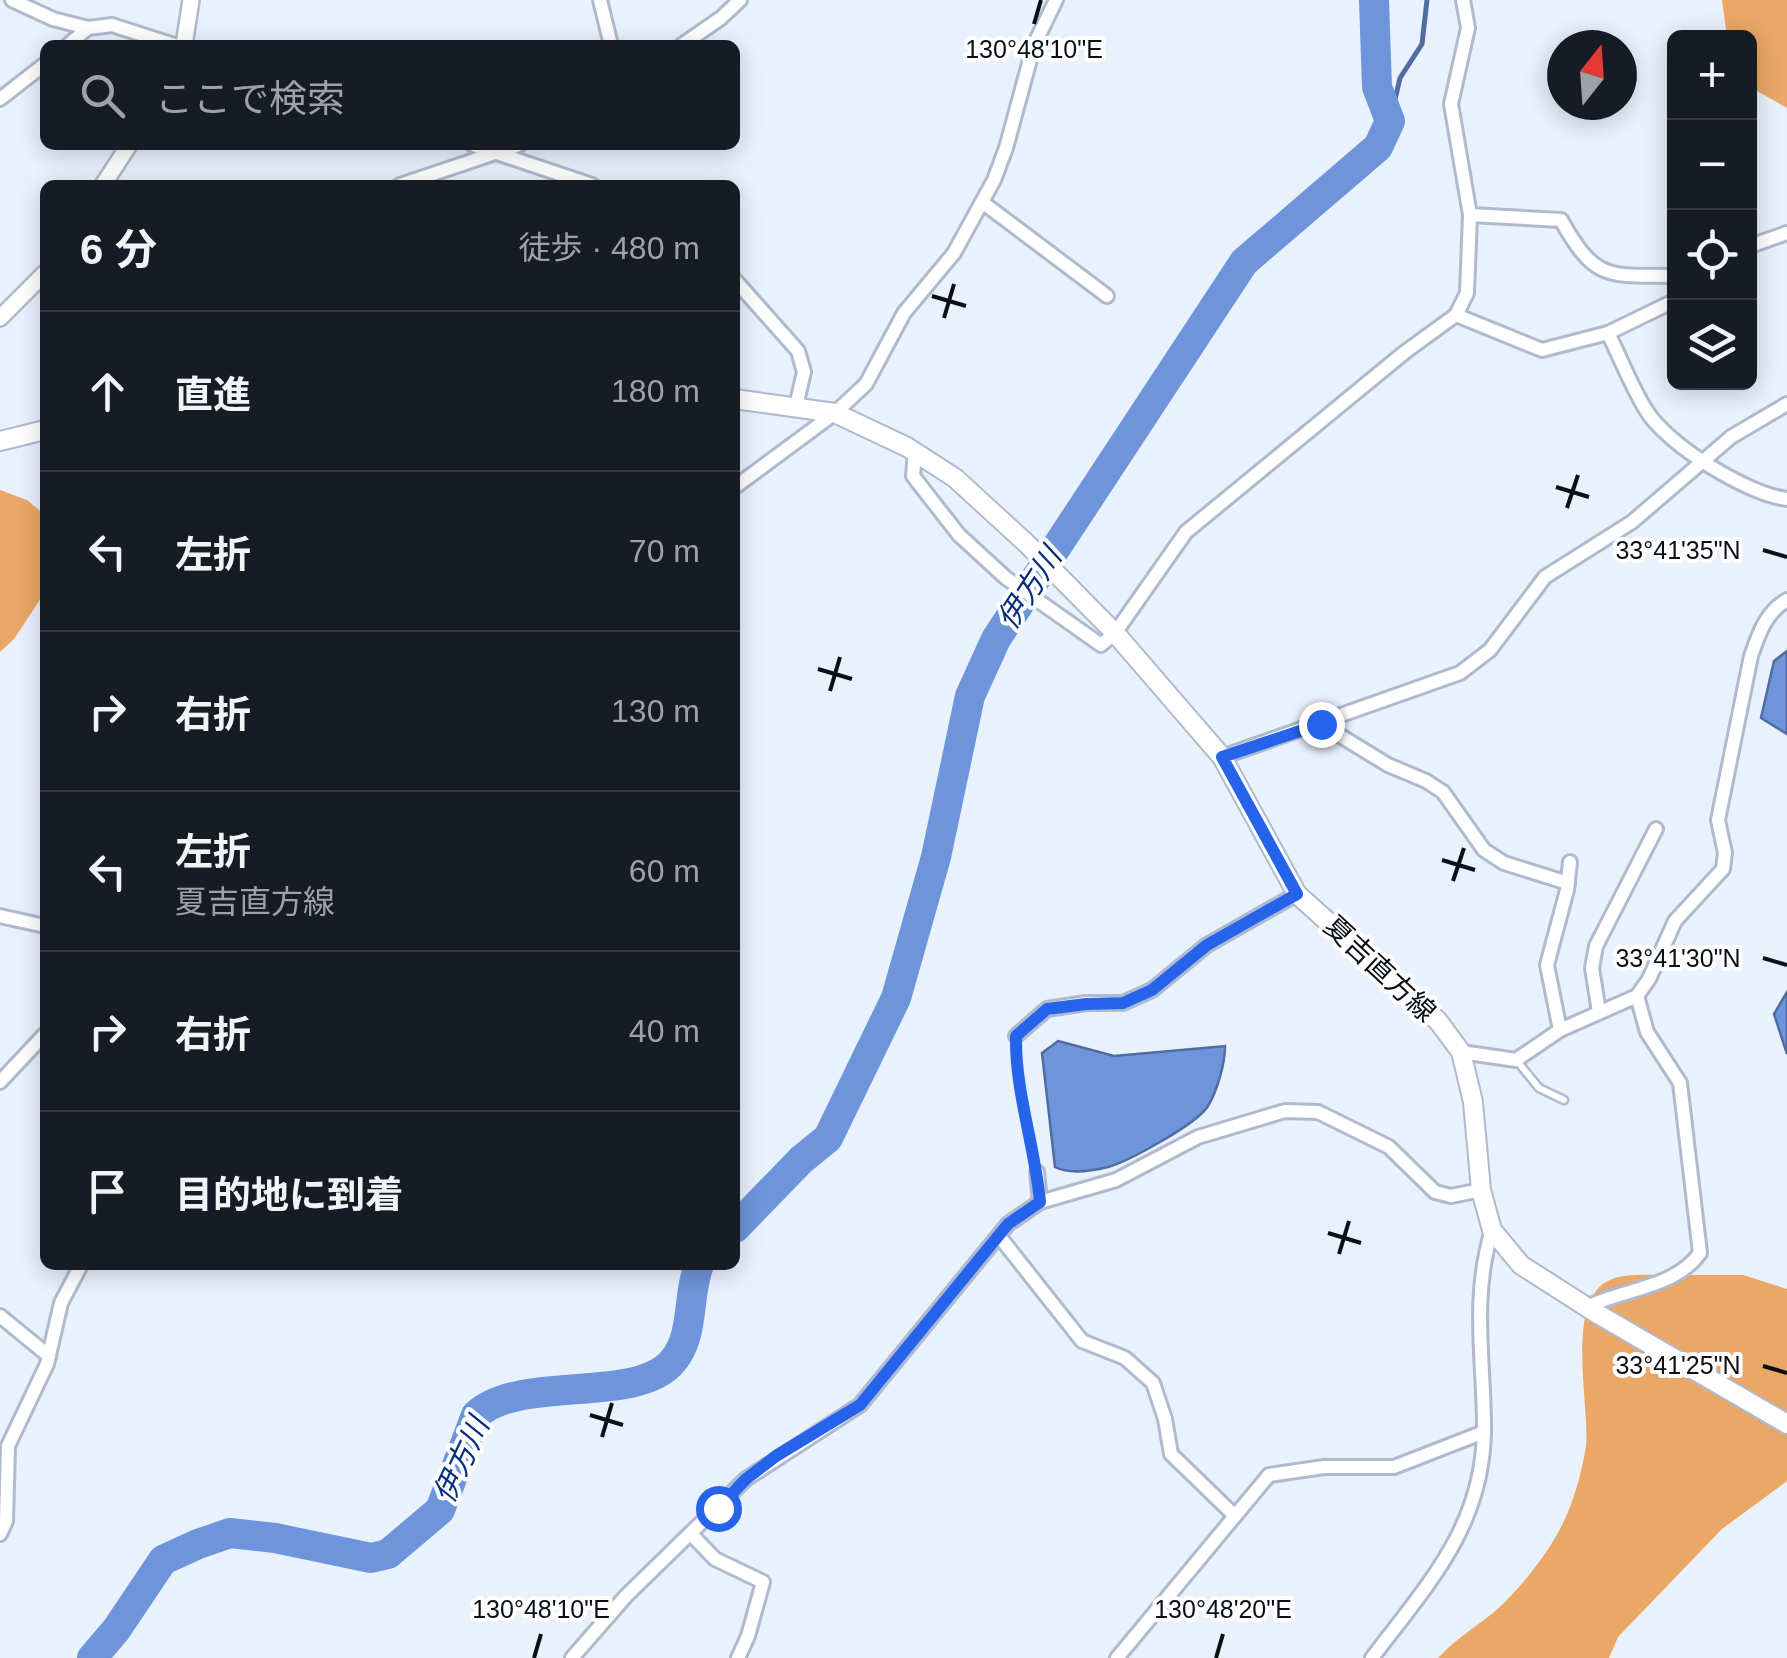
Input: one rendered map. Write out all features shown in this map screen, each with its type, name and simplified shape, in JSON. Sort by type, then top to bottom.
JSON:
[{"type":"main road","name":"夏吉直方線","points":[[740,400],[836,413],[916,452],[955,478],[1026,543],[1115,632],[1222,757],[1297,894],[1438,1022],[1461,1052],[1473,1102],[1482,1190],[1492,1230],[1521,1265],[1787,1424]]},
{"type":"main road","points":[[0,441],[40,431]]},
{"type":"street","points":[[12,0],[41,15],[88,28],[112,25],[158,40]]},
{"type":"street","points":[[185,40],[191,0]]},
{"type":"street","points":[[600,0],[610,40]]},
{"type":"street","points":[[688,40],[740,0]]},
{"type":"street","points":[[740,484],[836,413],[866,384],[904,313],[954,253],[1006,148],[1034,45],[1056,0]]},
{"type":"street","points":[[916,452],[914,476],[958,535],[1006,578],[1100,645],[1115,632],[1186,532],[1405,352],[1456,315],[1467,293],[1470,215],[1452,104],[1468,28],[1463,0]]},
{"type":"street","points":[[74,40],[88,28]]},
{"type":"street","points":[[0,99],[40,68]]},
{"type":"street","points":[[107,180],[126,150]]},
{"type":"street","points":[[491,150],[578,180]]},
{"type":"street","points":[[416,180],[508,150]]},
{"type":"street","points":[[982,202],[1107,296]]},
{"type":"street","points":[[1470,215],[1561,220],[1577,248],[1599,271],[1667,276]]},
{"type":"street","points":[[1757,244],[1787,233]]},
{"type":"street","points":[[0,318],[40,277]]},
{"type":"street","points":[[740,286],[798,351],[804,372],[796,406]]},
{"type":"street","points":[[1456,315],[1542,350],[1608,333],[1667,304]]},
{"type":"street","points":[[1608,333],[1648,414],[1702,464],[1764,496],[1787,499]]},
{"type":"street","points":[[1222,757],[1460,673],[1490,650],[1545,577],[1632,522],[1731,437],[1787,404]]},
{"type":"street","points":[[1461,1052],[1516,1060],[1560,1030],[1638,996],[1675,920],[1723,870],[1725,853],[1718,820],[1751,656],[1767,618],[1787,600]]},
{"type":"street","points":[[1321,724],[1388,765],[1443,792],[1484,850],[1504,863],[1568,884]]},
{"type":"street","points":[[1599,1012],[1592,968],[1596,946],[1656,829]]},
{"type":"street","points":[[1560,1030],[1547,966],[1570,862]]},
{"type":"street","points":[[1016,1036],[1047,1009],[1123,1003],[1152,990],[1207,945],[1297,894]]},
{"type":"street","points":[[0,916],[40,925]]},
{"type":"street","points":[[1586,1307],[1608,1296],[1671,1278],[1691,1265],[1700,1253],[1680,1083],[1647,1032],[1638,996]]},
{"type":"street","points":[[0,1082],[40,1039]]},
{"type":"street","points":[[572,1658],[626,1596],[746,1479],[860,1405],[1008,1224],[1040,1202],[1116,1180],[1198,1137],[1285,1112],[1318,1112],[1389,1147],[1435,1192],[1452,1196],[1482,1190]]},
{"type":"street","points":[[1037,1172],[1040,1202]]},
{"type":"street","points":[[1372,1658],[1451,1553],[1471,1508],[1484,1432],[1478,1304],[1482,1263],[1492,1230]]},
{"type":"street","points":[[999,1236],[1082,1341],[1125,1358],[1154,1383],[1166,1419],[1170,1454],[1235,1516]]},
{"type":"street","points":[[0,1534],[6,1521],[8,1446],[48,1356],[62,1303],[78,1270]]},
{"type":"street","points":[[0,1316],[48,1356]]},
{"type":"street","points":[[1118,1658],[1269,1475],[1324,1467],[1394,1467],[1484,1432]]},
{"type":"street","points":[[691,1534],[715,1559],[763,1582],[738,1658]]},
{"type":"lane","points":[[1516,1060],[1540,1088],[1564,1100]]},
{"type":"path","points":[[1016,1036],[1015,1068],[1037,1172]]},
{"type":"shaded area","points":[[1722,0],[1787,0],[1787,108],[1757,91],[1757,30],[1726,30]]},
{"type":"shaded area","points":[[0,490],[27,500],[40,511],[40,600],[14,639],[0,652]]},
{"type":"shaded area","points":[[1634,1275],[1743,1275],[1787,1289],[1787,1481],[1722,1529],[1618,1637],[1609,1658],[1438,1658],[1521,1584],[1548,1550],[1568,1512],[1586,1446],[1583,1331],[1587,1308],[1596,1291],[1610,1280]]},
{"type":"water","points":[[1787,651],[1787,734],[1761,718],[1774,661]]},
{"type":"water","points":[[1787,992],[1787,1054],[1774,1014]]},
{"type":"water","points":[[1058,1041],[1114,1056],[1225,1046],[1225,1053],[1211,1100],[1191,1122],[1118,1163],[1074,1171],[1055,1167],[1042,1053]]},
{"type":"waterway","name":"伊方川","points":[[740,1223],[828,1138],[896,998],[936,857],[970,696],[996,639],[1244,262],[1378,147],[1390,121],[1377,87],[1374,0]]},
{"type":"waterway","points":[[1390,121],[1400,78],[1422,44],[1427,0]]},
{"type":"waterway","name":"伊方川","points":[[92,1658],[116,1630],[163,1560],[198,1544],[230,1533],[371,1558],[388,1554],[440,1510],[476,1415],[520,1395],[633,1382],[656,1374],[673,1361],[685,1339],[697,1270]]},
{"type":"route","points":[[718,1508],[776,1456],[860,1405],[1008,1224],[1040,1202],[1015,1068],[1016,1036],[1047,1009],[1123,1003],[1152,990],[1207,945],[1297,894],[1222,757],[1321,724]]}]
